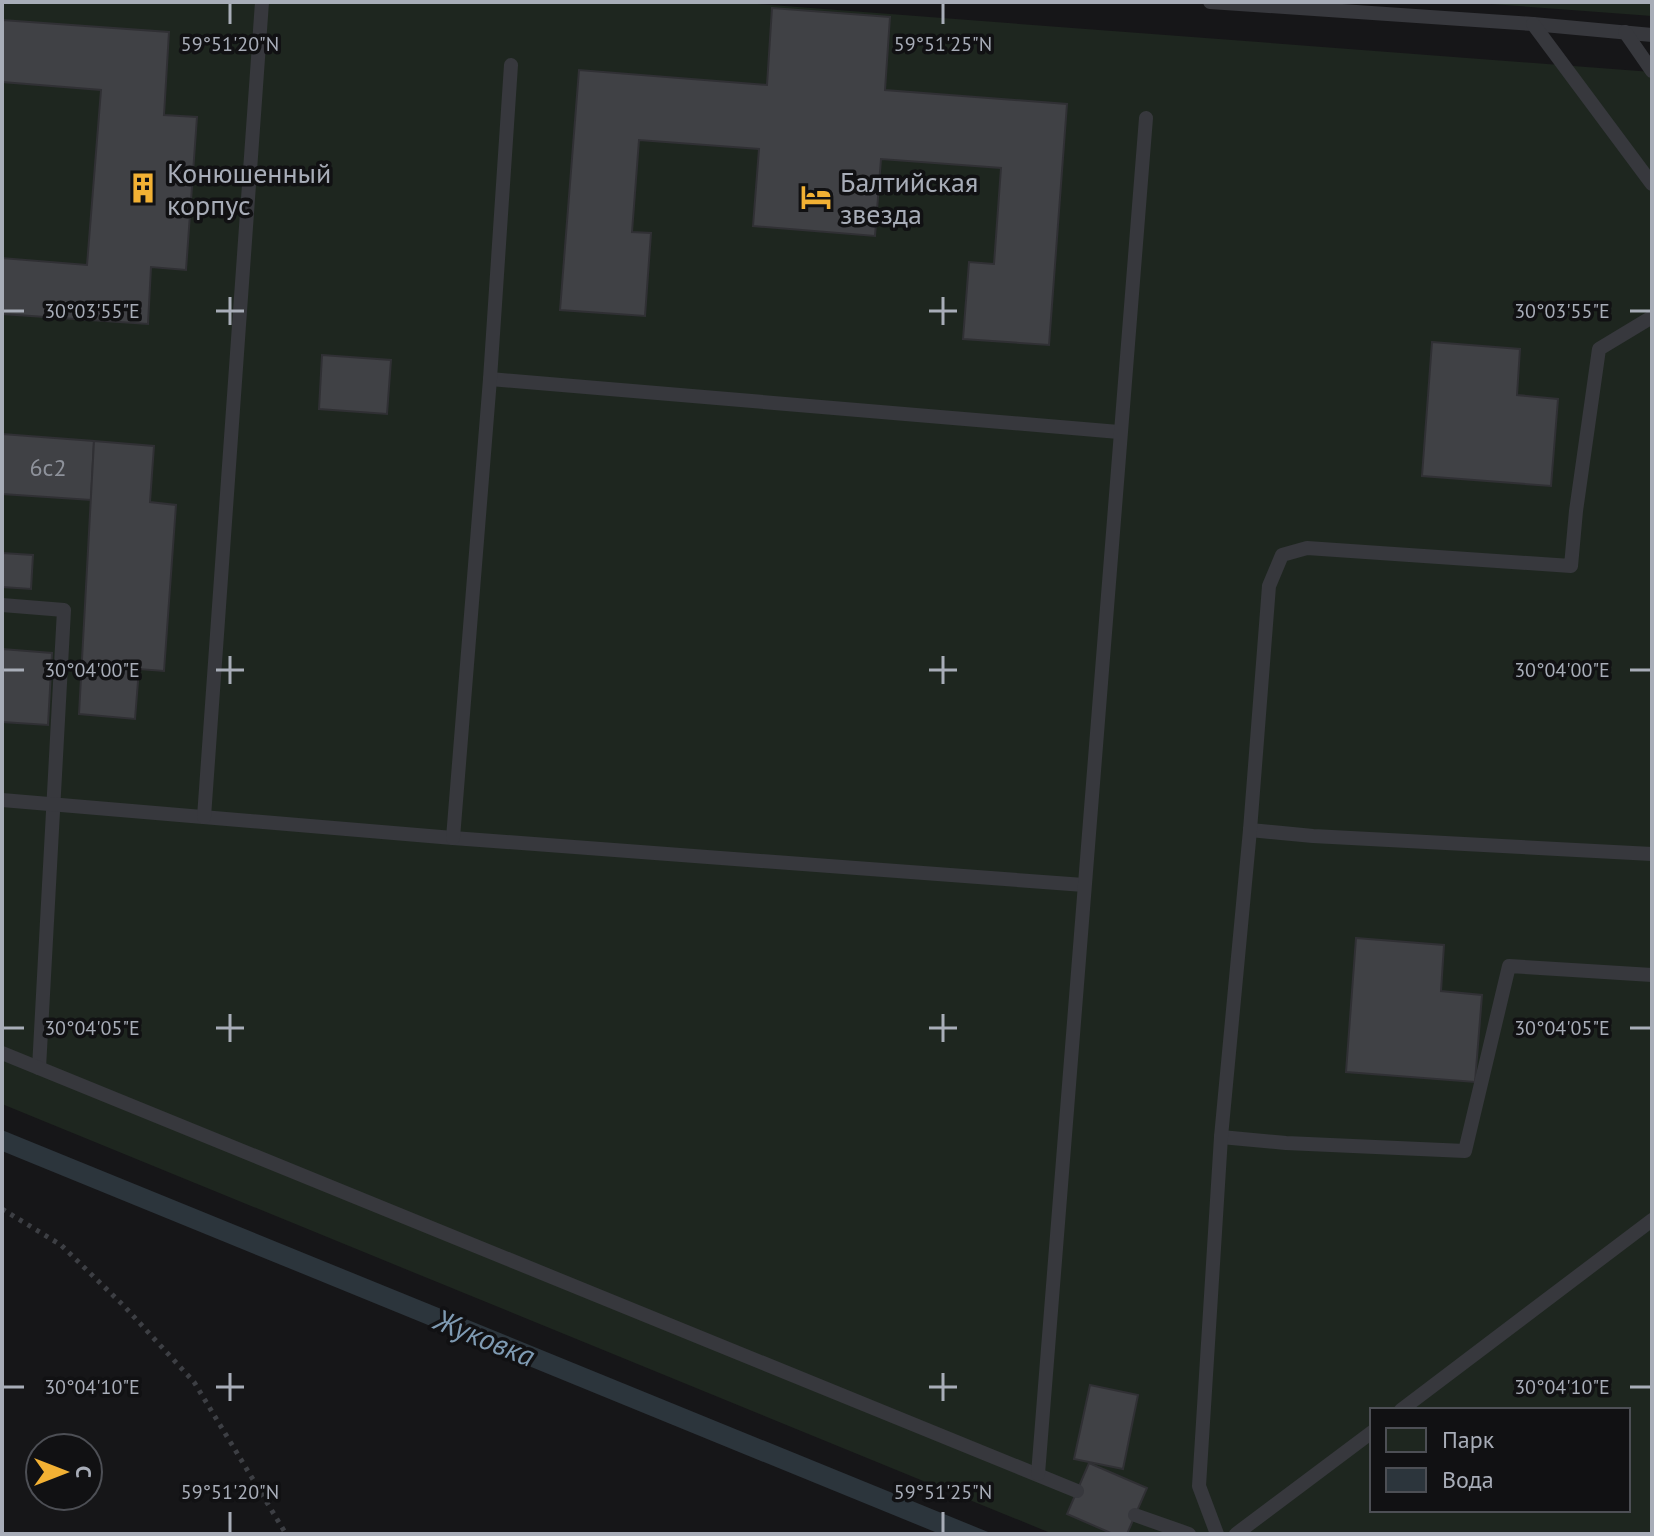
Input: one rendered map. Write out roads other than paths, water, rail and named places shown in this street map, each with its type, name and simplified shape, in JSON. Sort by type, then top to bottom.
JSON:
[{"type":"lane","points":[[204,817],[262,2]]},
{"type":"lane","points":[[1210,2],[1652,35]]},
{"type":"lane","points":[[1533,24],[1652,184]]},
{"type":"lane","points":[[1625,32],[1652,71]]},
{"type":"lane","points":[[453,838],[490,379],[511,65]]},
{"type":"lane","points":[[1038,1474],[1146,118]]},
{"type":"lane","points":[[1217,1534],[1199,1486],[1221,1137],[1269,586],[1282,555],[1307,548],[1571,566],[1599,349],[1652,317]]},
{"type":"lane","points":[[490,379],[1119,432]]},
{"type":"lane","points":[[2,605],[64,610],[39,1068]]},
{"type":"lane","points":[[2,800],[453,838],[1084,885]]},
{"type":"lane","points":[[1250,830],[1652,854]]},
{"type":"lane","points":[[1221,1137],[1465,1151],[1509,966],[1652,975]]},
{"type":"lane","points":[[2,1053],[1077,1491]]},
{"type":"lane","points":[[1404,1408],[1652,1220]]},
{"type":"lane","points":[[1236,1534],[1370,1434]]},
{"type":"lane","points":[[1135,1515],[1189,1534]]},
{"type":"water","name":"Жуковка","points":[[2,1130],[993,1534],[940,1534],[2,1151]]},
{"type":"place","name":"Конюшенный корпус","points":[[143,188]]},
{"type":"place","name":"Балтийская звезда","points":[[816,197]]}]
